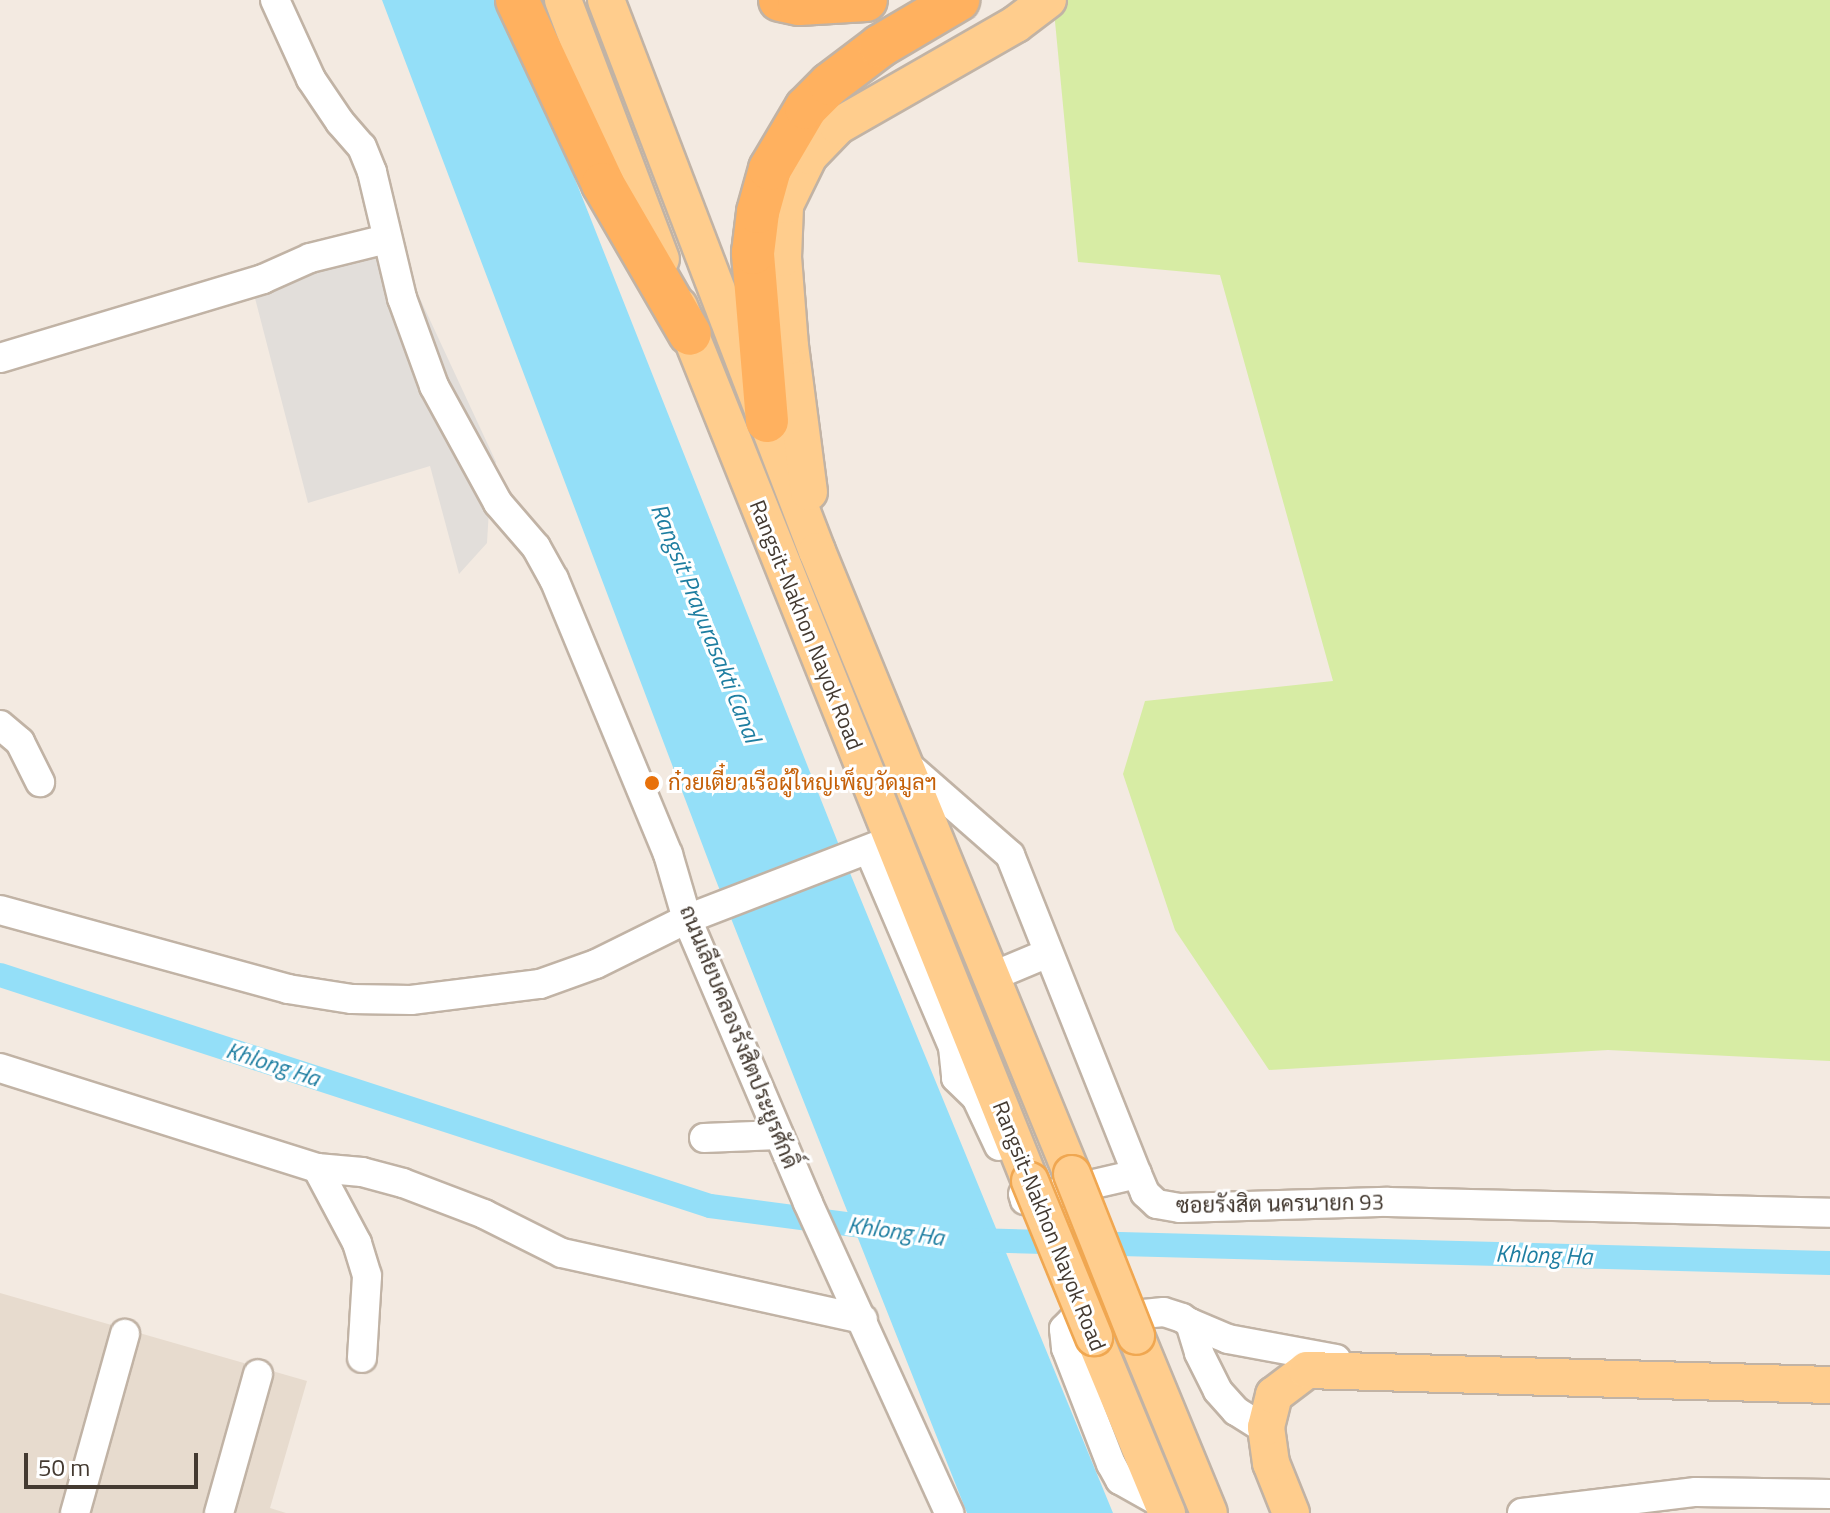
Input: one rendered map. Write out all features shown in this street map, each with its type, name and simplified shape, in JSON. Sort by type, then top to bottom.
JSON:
[{"type":"highway","points":[[517,0],[571,121],[627,231],[690,334]]},
{"type":"highway","points":[[780,0],[799,4],[866,0]]},
{"type":"highway","points":[[767,421],[753,253],[758,212],[770,169],[806,108],[830,84],[880,46],[958,0]]},
{"type":"main road","name":"Rangsit-Nakhon Nayok Road","points":[[563,0],[690,334],[874,848],[1030,1181],[1165,1508]]},
{"type":"main road","name":"Rangsit-Nakhon Nayok Road","points":[[606,0],[817,551],[1209,1513]]},
{"type":"main road","points":[[817,551],[790,346],[783,258],[785,205],[809,156],[838,126],[1016,24],[1048,0]]},
{"type":"main road","points":[[1291,1513],[1271,1463],[1266,1430],[1274,1395],[1307,1370],[1830,1385]]},
{"type":"street","name":"ถนนเลียบคลองรังสิตประยูรศักดิ์","points":[[275,0],[311,79],[340,122],[362,147],[402,298],[434,386],[498,503],[536,547],[554,579],[668,854],[698,915],[779,1135],[949,1513]]},
{"type":"street","points":[[0,358],[263,279],[310,258],[387,239]]},
{"type":"street","points":[[0,725],[20,742],[40,782]]},
{"type":"street","name":"ซอยรังสิต นครนายก 93","points":[[903,761],[1010,855],[1145,1193],[1157,1204],[1180,1208],[1388,1202],[1830,1213]]},
{"type":"street","points":[[0,910],[288,989],[352,999],[411,1000],[540,984],[596,964],[698,915],[874,848],[953,1047],[956,1078],[976,1097],[1025,1200],[1137,1174]]},
{"type":"street","points":[[991,977],[1048,953]]},
{"type":"street","points":[[0,1068],[317,1168],[362,1172],[403,1183],[484,1214],[562,1253],[863,1319]]},
{"type":"street","points":[[704,1138],[779,1135]]},
{"type":"street","points":[[317,1168],[357,1243],[367,1276],[362,1358]]},
{"type":"street","points":[[1165,1508],[1120,1480],[1066,1348],[1064,1329],[1072,1321],[1164,1312],[1228,1339],[1335,1358],[1366,1371]]},
{"type":"street","points":[[1190,1323],[1199,1353],[1218,1391],[1236,1411],[1266,1430]]},
{"type":"street","points":[[75,1513],[125,1334]]},
{"type":"street","points":[[219,1513],[258,1374]]},
{"type":"street","points":[[1522,1513],[1601,1501],[1792,1504],[1830,1494]]},
{"type":"shaded area","points":[[399,224],[403,262],[496,462],[491,476],[487,543],[459,574],[430,466],[308,503],[248,271]]},
{"type":"shaded area","points":[[0,1293],[307,1381],[270,1508],[286,1513],[0,1513]]},
{"type":"green space","points":[[1064,0],[1830,0],[1830,1061],[1608,1050],[1269,1070],[1175,930],[1123,774],[1145,701],[1333,681],[1220,275],[1078,262],[1054,11]]},
{"type":"water","name":"Rangsit Prayurasakti Canal","points":[[382,0],[504,0],[850,873],[1113,1513],[967,1513],[715,878]]},
{"type":"waterway","name":"Khlong Ha","points":[[0,975],[710,1206],[885,1229]]},
{"type":"waterway","name":"Khlong Ha","points":[[973,1240],[1830,1263]]},
{"type":"place","name":"ก๋วยเตี๋ยวเรือผู้ใหญ่เพ็ญวัดมูลฯ","points":[[652,783]]}]
